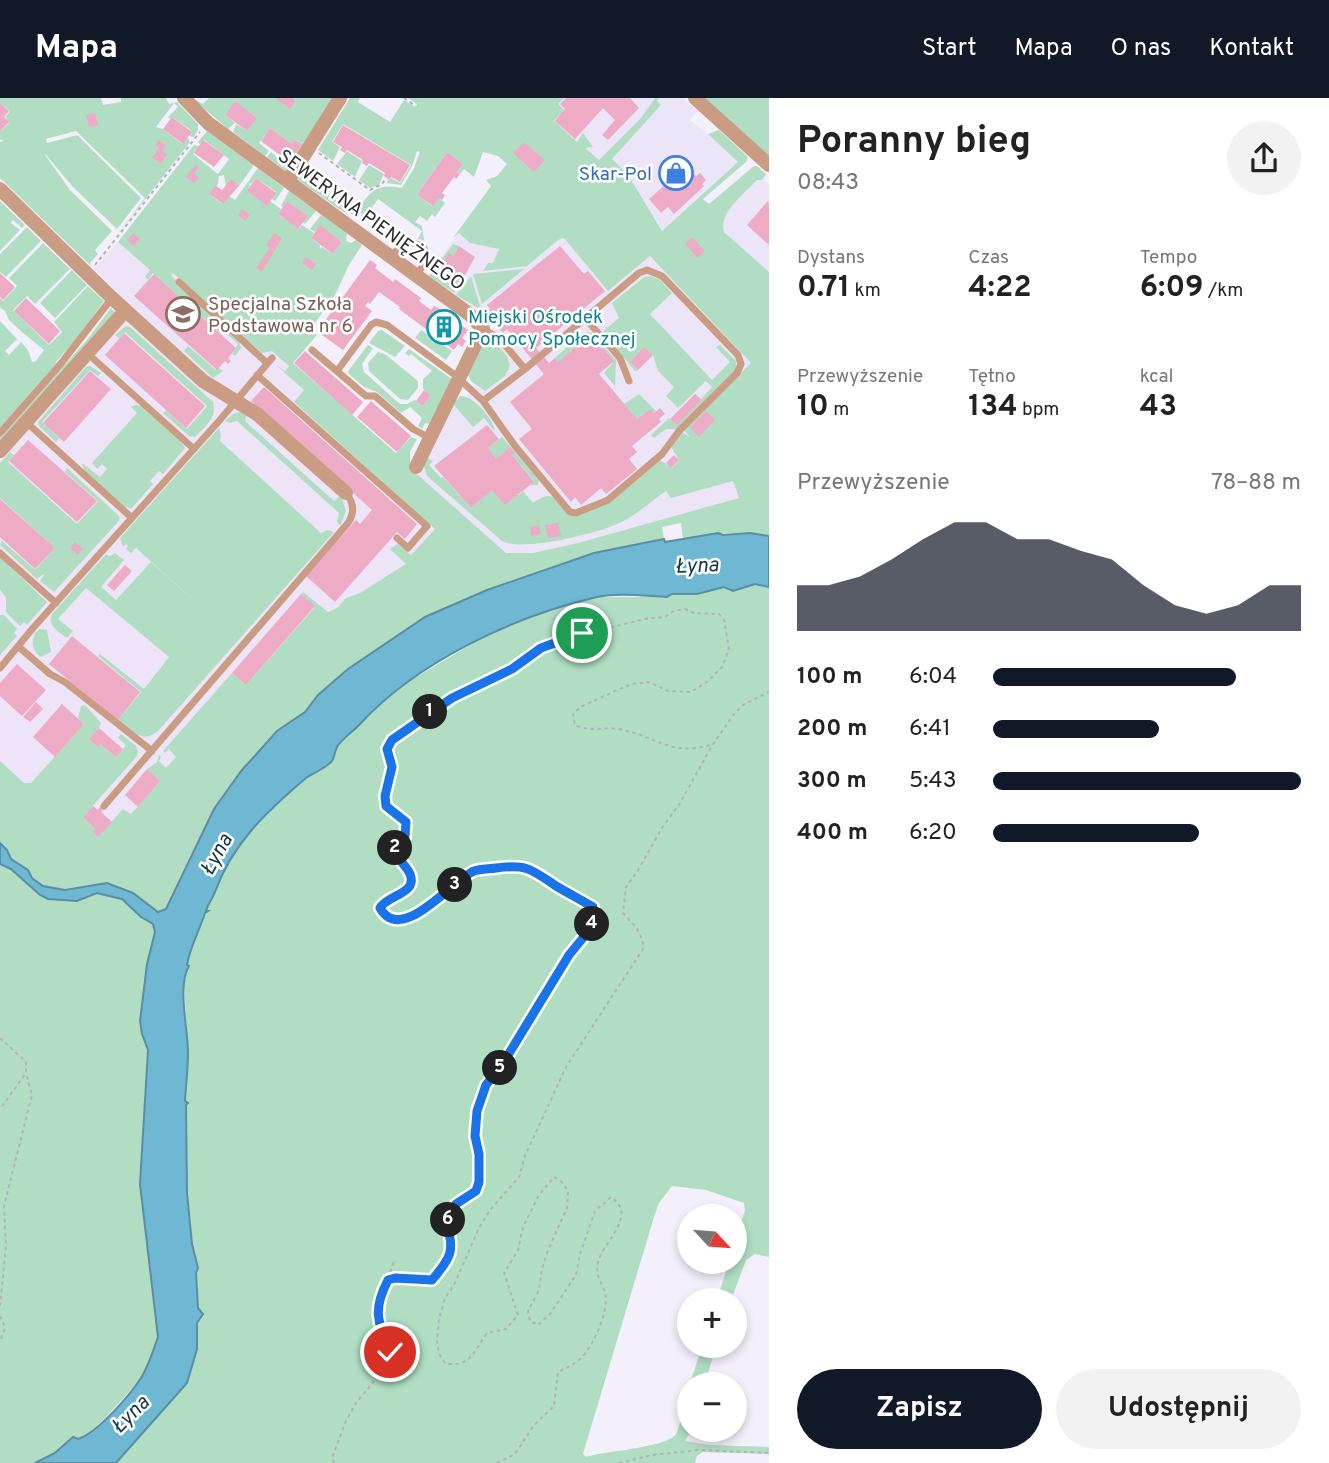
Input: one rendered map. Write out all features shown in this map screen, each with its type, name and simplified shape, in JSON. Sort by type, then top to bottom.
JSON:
[{"type":"street","name":"SEWERYNA PIENIĘŻNEGO","points":[[184,98],[208,123],[470,314],[483,329]]},
{"type":"street","points":[[288,181],[340,98]]},
{"type":"street","points":[[695,98],[769,165]]},
{"type":"street","points":[[0,189],[112,298],[203,381],[257,414],[346,493]]},
{"type":"street","points":[[0,451],[125,310]]},
{"type":"street","points":[[416,467],[483,329]]},
{"type":"lane","points":[[390,255],[411,242],[422,246],[427,253],[426,259],[416,275]]},
{"type":"lane","points":[[337,371],[371,326],[381,322],[460,379],[483,401],[515,446],[570,512],[576,513],[608,500],[662,454],[679,431],[740,368],[741,359],[662,276],[647,270],[639,273],[483,401]]},
{"type":"lane","points":[[0,668],[270,361],[179,282]]},
{"type":"lane","points":[[0,433],[75,348],[112,298]]},
{"type":"lane","points":[[585,318],[620,358],[629,381]]},
{"type":"lane","points":[[483,329],[499,338],[525,369]]},
{"type":"lane","points":[[312,349],[366,396],[375,396],[413,429],[430,438]]},
{"type":"lane","points":[[87,353],[194,449]]},
{"type":"lane","points":[[257,375],[427,526],[408,548],[397,538]]},
{"type":"lane","points":[[26,422],[132,518]]},
{"type":"lane","points":[[104,806],[348,523],[353,506],[346,493]]},
{"type":"lane","points":[[0,553],[56,603]]},
{"type":"lane","points":[[19,647],[50,674],[65,682],[152,751]]},
{"type":"path","points":[[405,98],[416,106]]},
{"type":"path","points":[[88,274],[204,128]]},
{"type":"path","points":[[316,151],[370,190],[382,184],[386,178]]},
{"type":"path","points":[[388,1280],[432,1280],[446,1264],[453,1243],[446,1224],[456,1204],[476,1191],[479,1182],[479,1154],[475,1136],[477,1111],[486,1085],[502,1065],[569,955],[592,927],[593,907],[536,871],[515,866],[475,871],[410,918],[393,918],[384,914],[380,908],[384,901],[406,890],[412,880],[407,867],[394,851],[405,837],[406,822],[386,806],[385,796],[392,767],[387,749],[392,740],[452,698],[512,669],[541,648],[582,633],[664,617],[685,609],[703,615],[712,612],[719,614],[724,621],[729,649],[722,667],[707,682],[691,692],[668,691],[649,682],[631,684],[580,707],[573,715],[575,725],[587,730],[616,729],[637,733],[672,748],[697,749],[713,744]]},
{"type":"path","points":[[498,1463],[515,1454],[534,1425],[554,1406],[558,1372],[579,1360],[588,1351],[603,1316],[606,1296],[597,1272],[598,1261],[605,1245],[618,1229],[621,1208],[611,1197],[595,1211],[580,1254],[576,1275],[550,1314],[538,1325],[530,1321],[528,1311],[539,1290],[548,1250],[567,1208],[568,1191],[561,1181],[554,1177],[539,1195],[523,1227],[518,1250],[504,1273],[518,1315],[506,1329],[487,1333],[467,1361],[457,1366],[444,1363],[439,1354],[439,1319],[445,1298],[490,1210],[519,1177],[525,1156],[566,1067],[643,949],[643,941],[637,929],[623,913],[626,887],[638,872],[713,744],[734,714],[743,705],[769,692]]},
{"type":"path","points":[[0,1038],[26,1062],[32,1095],[4,1206],[6,1245],[0,1307]]},
{"type":"path","points":[[0,1109],[26,1073]]},
{"type":"path","points":[[334,1463],[332,1458],[345,1423],[356,1403],[381,1373],[390,1352],[376,1317],[380,1295],[394,1261]]},
{"type":"path","points":[[0,1316],[5,1328],[0,1341]]},
{"type":"path","points":[[619,1463],[652,1455],[699,1450],[769,1452]]},
{"type":"shaded area","points":[[548,98],[683,98],[697,111],[690,120],[708,134],[719,130],[738,148],[742,159],[661,233],[549,199]]},
{"type":"shaded area","points":[[760,176],[769,184],[769,455],[740,504],[515,564],[417,478],[453,404],[466,398],[475,385],[480,350],[497,327],[486,313],[478,308],[471,308],[427,276],[459,233],[639,234],[647,243]]},
{"type":"shaded area","points":[[118,242],[150,270],[160,258],[241,323],[472,527],[328,612],[131,861],[0,771],[0,438],[124,299],[94,269]]},
{"type":"green space","points":[[0,98],[101,98],[103,105],[121,102],[121,98],[166,98],[169,104],[177,102],[198,124],[198,130],[194,137],[189,136],[192,131],[168,117],[178,107],[174,103],[156,127],[163,129],[182,144],[188,138],[190,142],[114,239],[145,198],[76,131],[46,139],[47,143],[77,135],[141,198],[117,229],[73,187],[45,155],[70,190],[112,231],[95,250],[98,254],[90,263],[91,266],[0,178],[0,142],[4,141],[0,139],[0,131],[9,123],[5,117],[10,111],[0,103]]},
{"type":"green space","points":[[192,98],[203,104],[209,98],[334,98],[286,171],[267,157],[271,152],[282,161],[280,165],[283,167],[302,144],[296,140],[292,144],[270,128],[259,143],[269,151],[265,156],[233,132],[236,124],[247,131],[256,117],[235,102],[225,115],[235,123],[228,129]]},
{"type":"green space","points":[[350,98],[360,98],[358,102],[390,122],[404,100],[416,107],[417,104],[408,98],[564,98],[558,104],[564,110],[554,121],[577,142],[583,133],[593,147],[585,148],[599,160],[641,118],[655,98],[659,98],[657,101],[661,105],[612,159],[628,175],[662,231],[738,162],[708,134],[719,130],[748,157],[746,162],[703,199],[709,204],[754,166],[766,174],[734,204],[723,225],[724,232],[769,272],[769,536],[728,533],[683,539],[681,523],[662,527],[664,539],[594,553],[487,590],[425,617],[348,669],[318,695],[305,712],[277,731],[214,809],[170,903],[166,909],[157,912],[154,924],[155,932],[143,995],[142,1034],[148,1050],[146,1070],[158,1337],[151,1360],[140,1380],[84,1437],[73,1440],[35,1463],[0,1463],[0,761],[24,783],[31,783],[84,724],[78,718],[81,706],[85,705],[101,723],[89,739],[98,747],[100,744],[116,757],[126,745],[118,738],[121,734],[136,746],[138,751],[137,756],[83,817],[95,829],[92,832],[98,837],[123,809],[131,814],[160,781],[147,769],[157,762],[159,755],[159,761],[166,768],[176,757],[169,749],[165,753],[163,751],[232,673],[246,685],[315,607],[301,594],[303,592],[328,612],[338,607],[346,598],[360,593],[406,564],[390,549],[398,544],[411,555],[435,529],[294,402],[304,390],[276,365],[285,371],[289,366],[272,351],[262,353],[173,273],[171,276],[176,280],[175,283],[239,341],[241,348],[235,356],[232,354],[238,344],[223,330],[220,333],[153,273],[148,280],[145,277],[150,270],[118,242],[194,145],[199,146],[193,154],[218,174],[229,159],[204,140],[200,144],[198,142],[207,131],[254,165],[239,186],[226,186],[224,175],[219,176],[218,184],[209,194],[222,204],[229,196],[235,200],[258,168],[284,188],[275,201],[272,199],[276,192],[256,178],[249,183],[247,191],[267,205],[270,201],[281,209],[278,214],[298,229],[302,225],[314,233],[311,238],[320,245],[320,249],[322,247],[333,254],[342,242],[320,226],[315,232],[310,229],[321,215],[316,211],[305,224],[303,222],[307,216],[287,201],[281,206],[289,191],[347,233],[346,241],[351,243],[356,240],[362,245],[335,295],[310,330],[317,335],[293,363],[396,453],[411,437],[417,439],[410,452],[410,468],[506,553],[533,553],[578,543],[739,498],[733,481],[671,498],[666,491],[628,518],[605,529],[541,543],[511,544],[502,541],[427,476],[424,466],[426,457],[433,461],[429,465],[471,508],[492,490],[519,495],[523,491],[533,503],[550,496],[557,500],[569,516],[582,513],[618,495],[660,460],[672,468],[679,460],[671,447],[682,432],[690,437],[684,430],[751,363],[650,256],[608,291],[564,238],[527,266],[483,271],[488,263],[493,263],[499,249],[470,243],[459,233],[453,238],[491,186],[486,180],[497,176],[507,164],[498,156],[483,152],[474,177],[464,169],[460,174],[457,172],[463,164],[447,152],[417,195],[432,206],[439,198],[445,203],[435,217],[432,214],[427,221],[420,216],[415,222],[422,226],[424,240],[418,239],[422,231],[378,199],[363,220],[360,219],[362,214],[357,210],[375,190],[386,187],[402,188],[420,152],[417,151],[412,166],[401,185],[386,183],[391,178],[400,183],[411,165],[343,124],[332,142],[340,147],[333,161],[318,150]]},
{"type":"green space","points":[[705,98],[769,98],[769,158]]},
{"type":"green space","points":[[347,151],[362,161],[355,177],[337,164]]},
{"type":"green space","points":[[369,165],[384,174],[379,185],[370,188],[359,180]]},
{"type":"green space","points":[[303,170],[314,173],[310,181],[355,214],[342,211],[298,180]]},
{"type":"green space","points":[[0,201],[25,225],[22,228],[13,220],[11,223],[20,230],[0,251]]},
{"type":"green space","points":[[27,227],[41,241],[6,277],[0,272],[0,254]]},
{"type":"green space","points":[[43,243],[70,269],[35,304],[27,296],[13,310],[49,345],[62,332],[54,322],[88,286],[104,301],[57,364],[0,428],[0,321],[17,339],[5,351],[9,355],[21,342],[28,350],[32,362],[36,361],[44,350],[9,320],[5,311],[0,308],[0,298],[3,301],[17,286],[9,278]]},
{"type":"green space","points":[[453,244],[459,246],[453,256],[449,254],[441,271],[456,282],[462,276],[465,278],[454,293],[429,276]]},
{"type":"green space","points":[[524,269],[482,304],[473,274]]},
{"type":"green space","points":[[72,270],[87,285],[55,318],[40,303]]},
{"type":"green space","points":[[471,276],[480,306],[478,308],[456,295]]},
{"type":"green space","points":[[644,277],[659,279],[672,293],[650,314],[712,380],[730,362],[716,347],[720,345],[736,361],[736,370],[677,429],[666,429],[654,438],[651,435],[669,418],[677,425],[712,387],[706,381],[678,408],[666,396],[674,387],[658,371],[653,355],[644,347],[630,362],[638,370],[635,371],[602,332],[619,318],[612,303]]},
{"type":"green space","points":[[111,308],[116,314],[0,444],[0,437],[86,341]]},
{"type":"green space","points":[[126,326],[213,402],[212,417],[195,437],[189,436],[163,413],[166,410],[187,429],[207,406],[125,332],[119,338],[115,335]]},
{"type":"green space","points":[[382,330],[405,346],[395,357],[369,343],[378,331]]},
{"type":"green space","points":[[421,330],[452,351],[446,360],[415,338]]},
{"type":"green space","points":[[582,333],[592,333],[616,360],[615,386],[604,373],[614,361],[592,334],[558,362],[555,358]]},
{"type":"green space","points":[[495,342],[507,356],[510,366],[505,376],[485,391],[471,381],[468,375],[484,343]]},
{"type":"green space","points":[[368,345],[373,348],[362,364],[364,372],[400,404],[415,400],[423,406],[431,395],[423,389],[423,379],[432,371],[411,354],[409,356],[405,353],[409,349],[452,379],[430,424],[425,423],[422,429],[418,426],[422,418],[410,407],[401,413],[377,392],[364,387],[349,374],[348,371]]},
{"type":"green space","points":[[188,346],[216,370],[218,368],[223,371],[213,378],[184,351]]},
{"type":"green space","points":[[378,352],[385,354],[418,381],[418,388],[408,400],[400,399],[369,371],[368,363]]},
{"type":"green space","points":[[90,366],[101,373],[98,376],[90,370],[42,422],[59,438],[56,442],[38,422],[86,367]]},
{"type":"green space","points":[[639,394],[656,411],[654,413],[650,409],[637,419],[624,404]]},
{"type":"green space","points":[[460,396],[471,399],[482,409],[495,432],[484,418],[473,427],[453,404]]},
{"type":"green space","points":[[142,406],[185,448],[163,474],[159,471],[150,481],[153,484],[131,509],[122,505],[84,471],[82,463],[100,477],[107,469],[102,464],[97,469],[92,463],[137,413],[131,407]]},
{"type":"green space","points":[[240,412],[247,414],[245,421],[334,501],[341,495],[346,511],[340,526],[337,522],[339,513],[237,421],[225,421]]},
{"type":"green space","points":[[219,428],[220,441],[321,533],[327,530],[334,532],[158,731],[147,736],[137,735],[118,720],[141,692],[98,656],[100,654],[144,689],[169,657],[86,588],[58,619],[73,631],[67,638],[54,628],[51,622],[52,614],[106,554],[109,556],[115,553],[124,560],[101,587],[116,600],[151,562],[215,619],[136,548],[131,553],[126,549],[126,544],[123,547],[120,538]]},
{"type":"green space","points":[[502,437],[539,480],[538,485],[531,485],[534,481],[512,455],[514,453],[510,448],[496,459],[488,448]]},
{"type":"green space","points":[[10,452],[14,455],[8,462],[77,524],[98,501],[65,472],[67,468],[120,517],[54,592],[40,581],[43,574],[37,579],[0,545],[2,541],[35,570],[55,548],[0,498],[0,463]]},
{"type":"green space","points":[[0,557],[47,602],[27,625],[24,622],[20,626],[6,612],[6,598],[0,589]]},
{"type":"green space","points":[[755,584],[769,587],[769,1257],[755,1254],[747,1259],[747,1204],[706,1190],[672,1186],[659,1203],[654,1217],[583,1454],[586,1457],[661,1443],[677,1432],[677,1442],[769,1447],[769,1454],[703,1452],[697,1456],[695,1463],[116,1463],[187,1383],[197,1349],[197,1323],[201,1315],[198,1308],[198,1268],[192,1244],[187,1193],[185,1101],[188,1057],[184,980],[187,960],[221,872],[255,823],[308,777],[331,762],[337,747],[365,718],[406,683],[492,632],[550,608],[596,597],[667,597],[672,594],[697,594],[724,587],[734,591]]},
{"type":"green space","points":[[0,615],[4,615],[17,629],[14,633],[17,636],[0,655]]},
{"type":"green space","points":[[40,629],[47,630],[51,652],[41,657],[34,649],[33,643],[35,633]]},
{"type":"green space","points":[[725,1274],[741,1274],[736,1288],[721,1288]]},
{"type":"green space","points":[[698,1358],[713,1358],[708,1372],[694,1372]]},
{"type":"water","name":"Łyna","points":[[718,533],[769,536],[769,587],[755,584],[733,591],[724,587],[697,594],[672,594],[667,597],[602,596],[531,617],[468,645],[409,681],[383,702],[342,741],[330,763],[291,791],[264,816],[241,844],[222,875],[207,908],[190,952],[184,985],[188,1053],[185,1101],[188,1103],[187,1193],[192,1244],[198,1268],[198,1308],[203,1314],[197,1323],[197,1349],[187,1383],[116,1463],[35,1463],[55,1453],[73,1437],[78,1439],[86,1435],[113,1413],[141,1378],[158,1337],[140,1184],[148,1050],[140,1021],[147,964],[155,932],[153,924],[122,899],[97,893],[77,901],[48,899],[40,895],[11,869],[0,864],[0,843],[11,859],[28,870],[32,878],[43,886],[65,890],[107,883],[133,893],[158,912],[166,909],[214,809],[242,770],[277,731],[305,712],[318,695],[348,669],[425,617],[487,590],[594,553],[664,539],[665,542]]},
{"type":"building","points":[[275,98],[293,98],[295,102],[290,109]]},
{"type":"building","points":[[566,98],[630,98],[639,108],[608,140],[602,135],[615,120],[603,108],[575,139],[555,121],[565,109],[560,104]]},
{"type":"building","points":[[235,101],[257,118],[247,131],[225,115]]},
{"type":"building","points":[[0,103],[9,111],[4,117],[9,122],[0,131]]},
{"type":"building","points":[[95,113],[98,125],[89,127],[86,115]]},
{"type":"building","points":[[172,117],[192,132],[183,144],[163,129]]},
{"type":"building","points":[[343,125],[410,165],[400,182],[391,177],[389,180],[384,176],[385,173],[369,163],[367,166],[362,163],[363,160],[347,150],[345,153],[340,150],[342,147],[333,142]]},
{"type":"building","points":[[270,128],[292,144],[295,140],[302,144],[289,162],[261,141]]},
{"type":"building","points":[[159,140],[166,145],[162,151],[167,154],[161,164],[152,158],[159,148],[155,145]]},
{"type":"building","points":[[203,140],[224,155],[214,167],[194,153]]},
{"type":"building","points":[[524,142],[545,160],[534,172],[513,153]]},
{"type":"building","points":[[447,152],[463,164],[457,172],[460,174],[456,179],[454,177],[442,193],[445,195],[442,200],[439,198],[433,206],[417,195]]},
{"type":"building","points":[[196,164],[199,167],[194,174],[199,177],[194,183],[186,177]]},
{"type":"building","points":[[700,173],[706,180],[702,184],[704,186],[674,214],[668,207],[661,213],[649,199],[672,179],[679,187],[694,174],[696,176]]},
{"type":"building","points":[[256,178],[276,193],[267,206],[247,191]]},
{"type":"building","points":[[231,179],[239,186],[223,204],[209,194],[215,185],[222,190]]},
{"type":"building","points":[[287,201],[308,216],[298,229],[278,214]]},
{"type":"building","points":[[768,201],[769,203],[769,245],[747,225]]},
{"type":"building","points":[[242,209],[250,215],[245,221],[238,215]]},
{"type":"building","points":[[320,225],[342,242],[333,254],[311,238]]},
{"type":"building","points":[[133,233],[140,239],[134,246],[127,240]]},
{"type":"building","points":[[274,233],[282,238],[262,272],[256,268],[270,248],[266,245]]},
{"type":"building","points":[[692,237],[705,251],[698,258],[685,244]]},
{"type":"building","points":[[459,246],[475,257],[464,277],[457,282],[441,271],[449,253],[453,256]]},
{"type":"building","points":[[560,246],[584,274],[588,271],[605,291],[536,348],[549,363],[555,358],[558,362],[591,334],[614,361],[599,374],[637,419],[650,409],[654,413],[660,408],[665,414],[659,419],[661,422],[632,446],[637,452],[629,459],[637,469],[606,494],[601,488],[581,505],[575,497],[571,502],[519,439],[532,429],[510,402],[544,374],[507,329],[503,333],[486,313],[490,309],[487,305]]},
{"type":"building","points":[[306,257],[316,264],[312,270],[302,263]]},
{"type":"building","points":[[370,260],[377,265],[375,268],[421,298],[419,301],[431,310],[434,306],[438,308],[468,330],[462,338],[466,341],[462,347],[458,344],[454,350],[379,292],[370,304],[368,302],[365,306],[372,311],[343,350],[322,335],[326,329],[321,326],[336,306],[341,309],[344,304],[340,301]]},
{"type":"building","points":[[0,273],[15,287],[3,300],[0,297]]},
{"type":"building","points":[[154,274],[236,348],[228,358],[231,361],[228,364],[225,361],[217,370],[134,296]]},
{"type":"building","points":[[26,298],[60,331],[49,344],[14,311]]},
{"type":"building","points":[[124,333],[205,406],[186,428],[105,355]]},
{"type":"building","points":[[644,347],[653,355],[638,370],[630,362]]},
{"type":"building","points":[[305,351],[363,402],[352,415],[294,363]]},
{"type":"building","points":[[90,371],[111,389],[64,442],[43,423]]},
{"type":"building","points":[[264,387],[417,524],[405,539],[397,532],[335,602],[306,576],[356,520],[360,524],[372,510],[251,401]]},
{"type":"building","points":[[424,390],[431,395],[423,406],[416,401]]},
{"type":"building","points":[[695,394],[702,400],[677,425],[670,419]]},
{"type":"building","points":[[371,401],[411,436],[397,452],[357,417]]},
{"type":"building","points":[[706,411],[715,420],[699,437],[690,428]]},
{"type":"building","points":[[487,425],[499,439],[488,448],[496,459],[510,447],[515,453],[512,455],[534,482],[505,505],[492,490],[471,508],[434,466]]},
{"type":"building","points":[[28,440],[97,501],[77,522],[9,461]]},
{"type":"building","points":[[674,455],[679,460],[671,468],[666,463]]},
{"type":"building","points":[[0,499],[55,548],[35,569],[0,537]]},
{"type":"building","points":[[558,523],[561,536],[548,538],[545,525]]},
{"type":"building","points":[[539,525],[541,534],[531,536],[530,527]]},
{"type":"building","points":[[75,542],[83,549],[78,555],[70,548]]},
{"type":"building","points":[[125,565],[132,571],[114,591],[107,585]]},
{"type":"building","points":[[301,594],[315,606],[246,685],[232,673]]},
{"type":"building","points":[[72,636],[140,692],[118,720],[49,664]]},
{"type":"building","points":[[17,664],[46,690],[22,716],[0,696],[0,683]]},
{"type":"building","points":[[36,702],[43,709],[30,722],[23,717]]},
{"type":"building","points":[[62,704],[84,724],[55,757],[33,737]]},
{"type":"building","points":[[99,728],[123,749],[116,757],[89,739]]},
{"type":"building","points":[[147,769],[160,781],[138,807],[125,795]]},
{"type":"building","points":[[93,806],[98,810],[100,807],[103,810],[101,812],[112,822],[98,837],[92,832],[95,829],[83,817]]},
{"type":"place","name":"Skar-Pol","points":[[676,173]]},
{"type":"place","name":"Specjalna Szkoła Podstawowa nr 6","points":[[183,314]]},
{"type":"place","name":"Miejski Ośrodek Pomocy Społecznej","points":[[444,327]]},
{"type":"route","points":[[390,1352],[376,1317],[380,1295],[388,1280],[432,1280],[446,1264],[453,1243],[446,1224],[456,1204],[476,1191],[479,1182],[479,1154],[475,1136],[477,1111],[486,1085],[502,1065],[569,955],[592,927],[593,907],[536,871],[515,866],[475,871],[410,918],[393,918],[384,914],[380,908],[384,901],[406,890],[412,880],[407,867],[394,851],[405,837],[407,829],[406,822],[386,806],[385,796],[392,767],[387,749],[392,740],[452,698],[512,669],[541,648],[582,633]]}]
